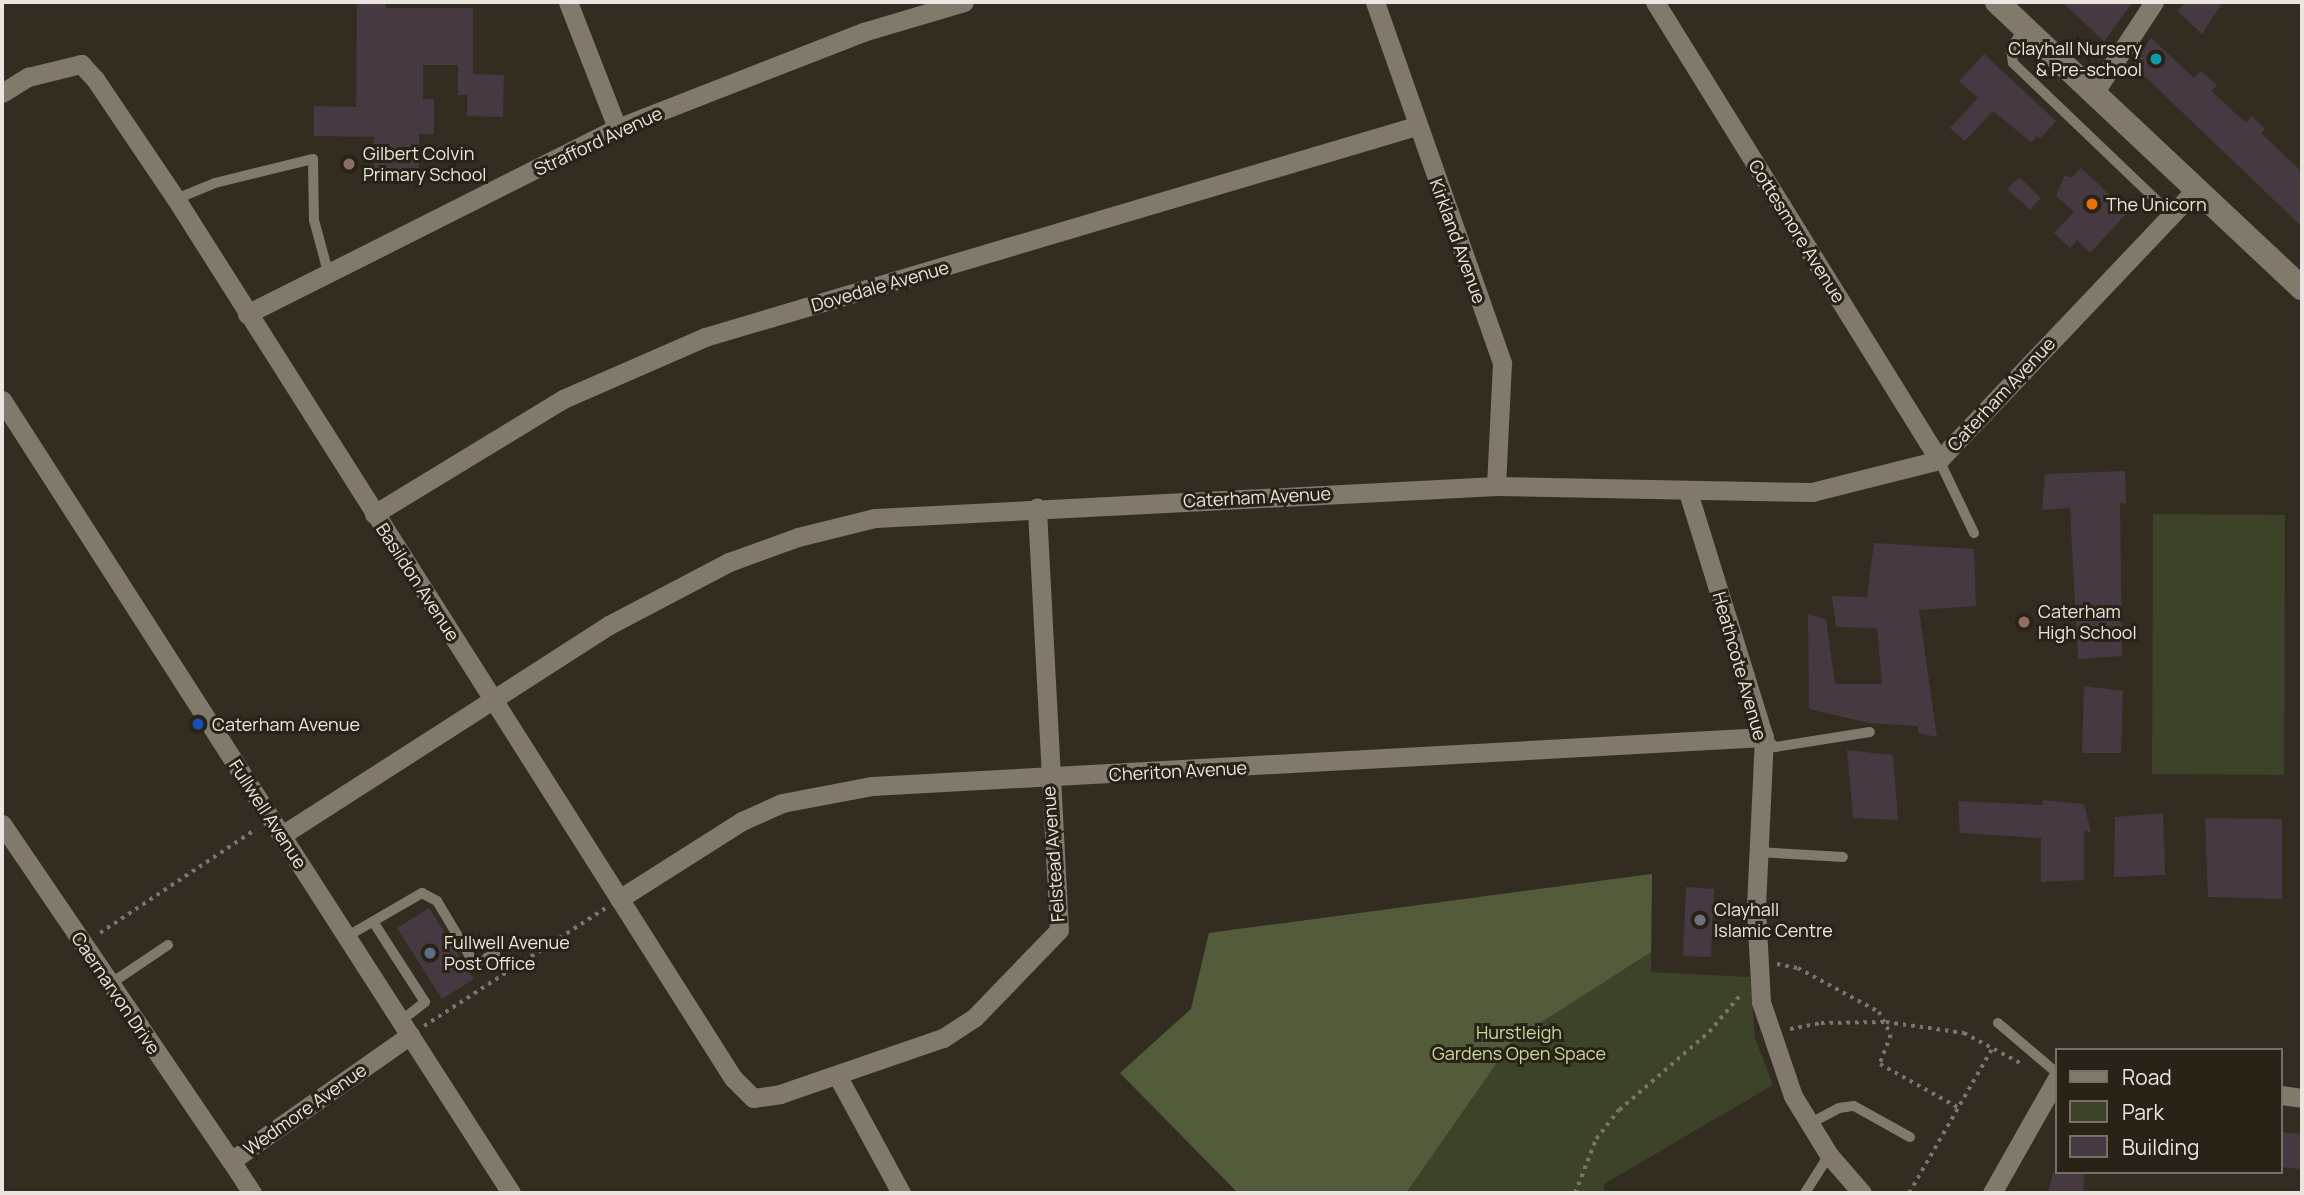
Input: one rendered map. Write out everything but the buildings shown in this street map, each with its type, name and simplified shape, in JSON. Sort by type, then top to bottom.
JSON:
[{"type":"street","points":[[568,2],[617,128]]},
{"type":"street","name":"Strafford Avenue","points":[[247,314],[617,128],[863,32],[964,2]]},
{"type":"street","name":"Kirkland Avenue","points":[[1375,2],[1416,126],[1502,363],[1496,486]]},
{"type":"street","name":"Cottesmore Avenue","points":[[1656,2],[1939,460]]},
{"type":"street","points":[[1997,2],[2302,288]]},
{"type":"street","points":[[2094,93],[2154,2]]},
{"type":"street","name":"Basildon Avenue","points":[[2,93],[28,77],[81,64],[176,199],[733,1078],[753,1098],[837,1076]]},
{"type":"street","name":"Dovedale Avenue","points":[[374,514],[563,399],[705,337],[1416,126]]},
{"type":"street","name":"Caterham Avenue","points":[[276,827],[609,625],[729,562],[798,537],[875,518],[1496,486],[1688,492],[1812,492],[1939,460],[2196,189]]},
{"type":"street","name":"Fullwell Avenue","points":[[2,400],[512,1193]]},
{"type":"street","name":"Heathcote Avenue","points":[[1688,492],[1764,737],[1758,852],[1758,971],[1769,1036],[1809,1124],[1829,1155],[1862,1193]]},
{"type":"street","name":"Felstead Avenue","points":[[837,1076],[943,1038],[974,1018],[1059,930],[1048,778],[1037,508]]},
{"type":"street","name":"Cheriton Avenue","points":[[619,900],[742,821],[782,803],[872,786],[1764,737]]},
{"type":"street","name":"Caernarvon Drive","points":[[2,824],[231,1161]]},
{"type":"street","name":"Wedmore Avenue","points":[[252,1193],[231,1161],[406,1028]]},
{"type":"street","points":[[837,1076],[901,1193]]},
{"type":"street","points":[[1992,1193],[2056,1078]]},
{"type":"street","points":[[2283,1095],[2302,1098]]},
{"type":"lane","points":[[2024,27],[2011,49],[2013,63],[2171,214]]},
{"type":"lane","points":[[176,199],[215,183],[313,159],[314,220],[328,272]]},
{"type":"lane","points":[[1939,460],[1974,533]]},
{"type":"lane","points":[[1764,737],[1775,747],[1870,732]]},
{"type":"lane","points":[[1758,852],[1843,857]]},
{"type":"lane","points":[[346,937],[422,893],[430,894],[474,962],[495,954]]},
{"type":"lane","points":[[374,923],[425,1002],[406,1028]]},
{"type":"lane","points":[[110,984],[168,944]]},
{"type":"lane","points":[[1998,1023],[2056,1078]]},
{"type":"lane","points":[[1809,1124],[1839,1108],[1854,1106],[1910,1137]]},
{"type":"lane","points":[[1805,1193],[1829,1155]]},
{"type":"path","points":[[83,944],[276,827]]},
{"type":"path","points":[[406,1028],[619,900]]},
{"type":"path","points":[[1575,1193],[1596,1139],[1619,1110],[1709,1032],[1758,971],[1777,964],[1798,968],[1873,1008],[1886,1022],[1891,1042],[1880,1065],[1959,1108]]},
{"type":"path","points":[[1769,1036],[1821,1023],[1886,1022],[1964,1032],[2056,1078]]},
{"type":"path","points":[[1909,1193],[1993,1047]]},
{"type":"green space","points":[[2153,514],[2285,515],[2284,775],[2152,774]]},
{"type":"green space","name":"Hurstleigh Gardens Open Space","points":[[1652,874],[1651,972],[1750,977],[1755,1038],[1773,1085],[1604,1184],[1604,1193],[1238,1193],[1120,1073],[1191,1009],[1209,933]]},
{"type":"green space","name":"Hurstleigh Gardens Open Space","points":[[1652,874],[1651,952],[1512,1041],[1406,1193],[1238,1193],[1120,1073],[1191,1009],[1209,933]]},
{"type":"place","name":"Clayhall Nursery & Pre-school","points":[[2156,59]]},
{"type":"place","name":"Gilbert Colvin Primary School","points":[[349,164]]},
{"type":"place","name":"The Unicorn","points":[[2092,204]]},
{"type":"place","name":"Caterham High School","points":[[2024,622]]},
{"type":"place","name":"Caterham Avenue","points":[[198,724]]},
{"type":"place","name":"Clayhall Islamic Centre","points":[[1700,920]]},
{"type":"place","name":"Fullwell Avenue Post Office","points":[[430,953]]}]
